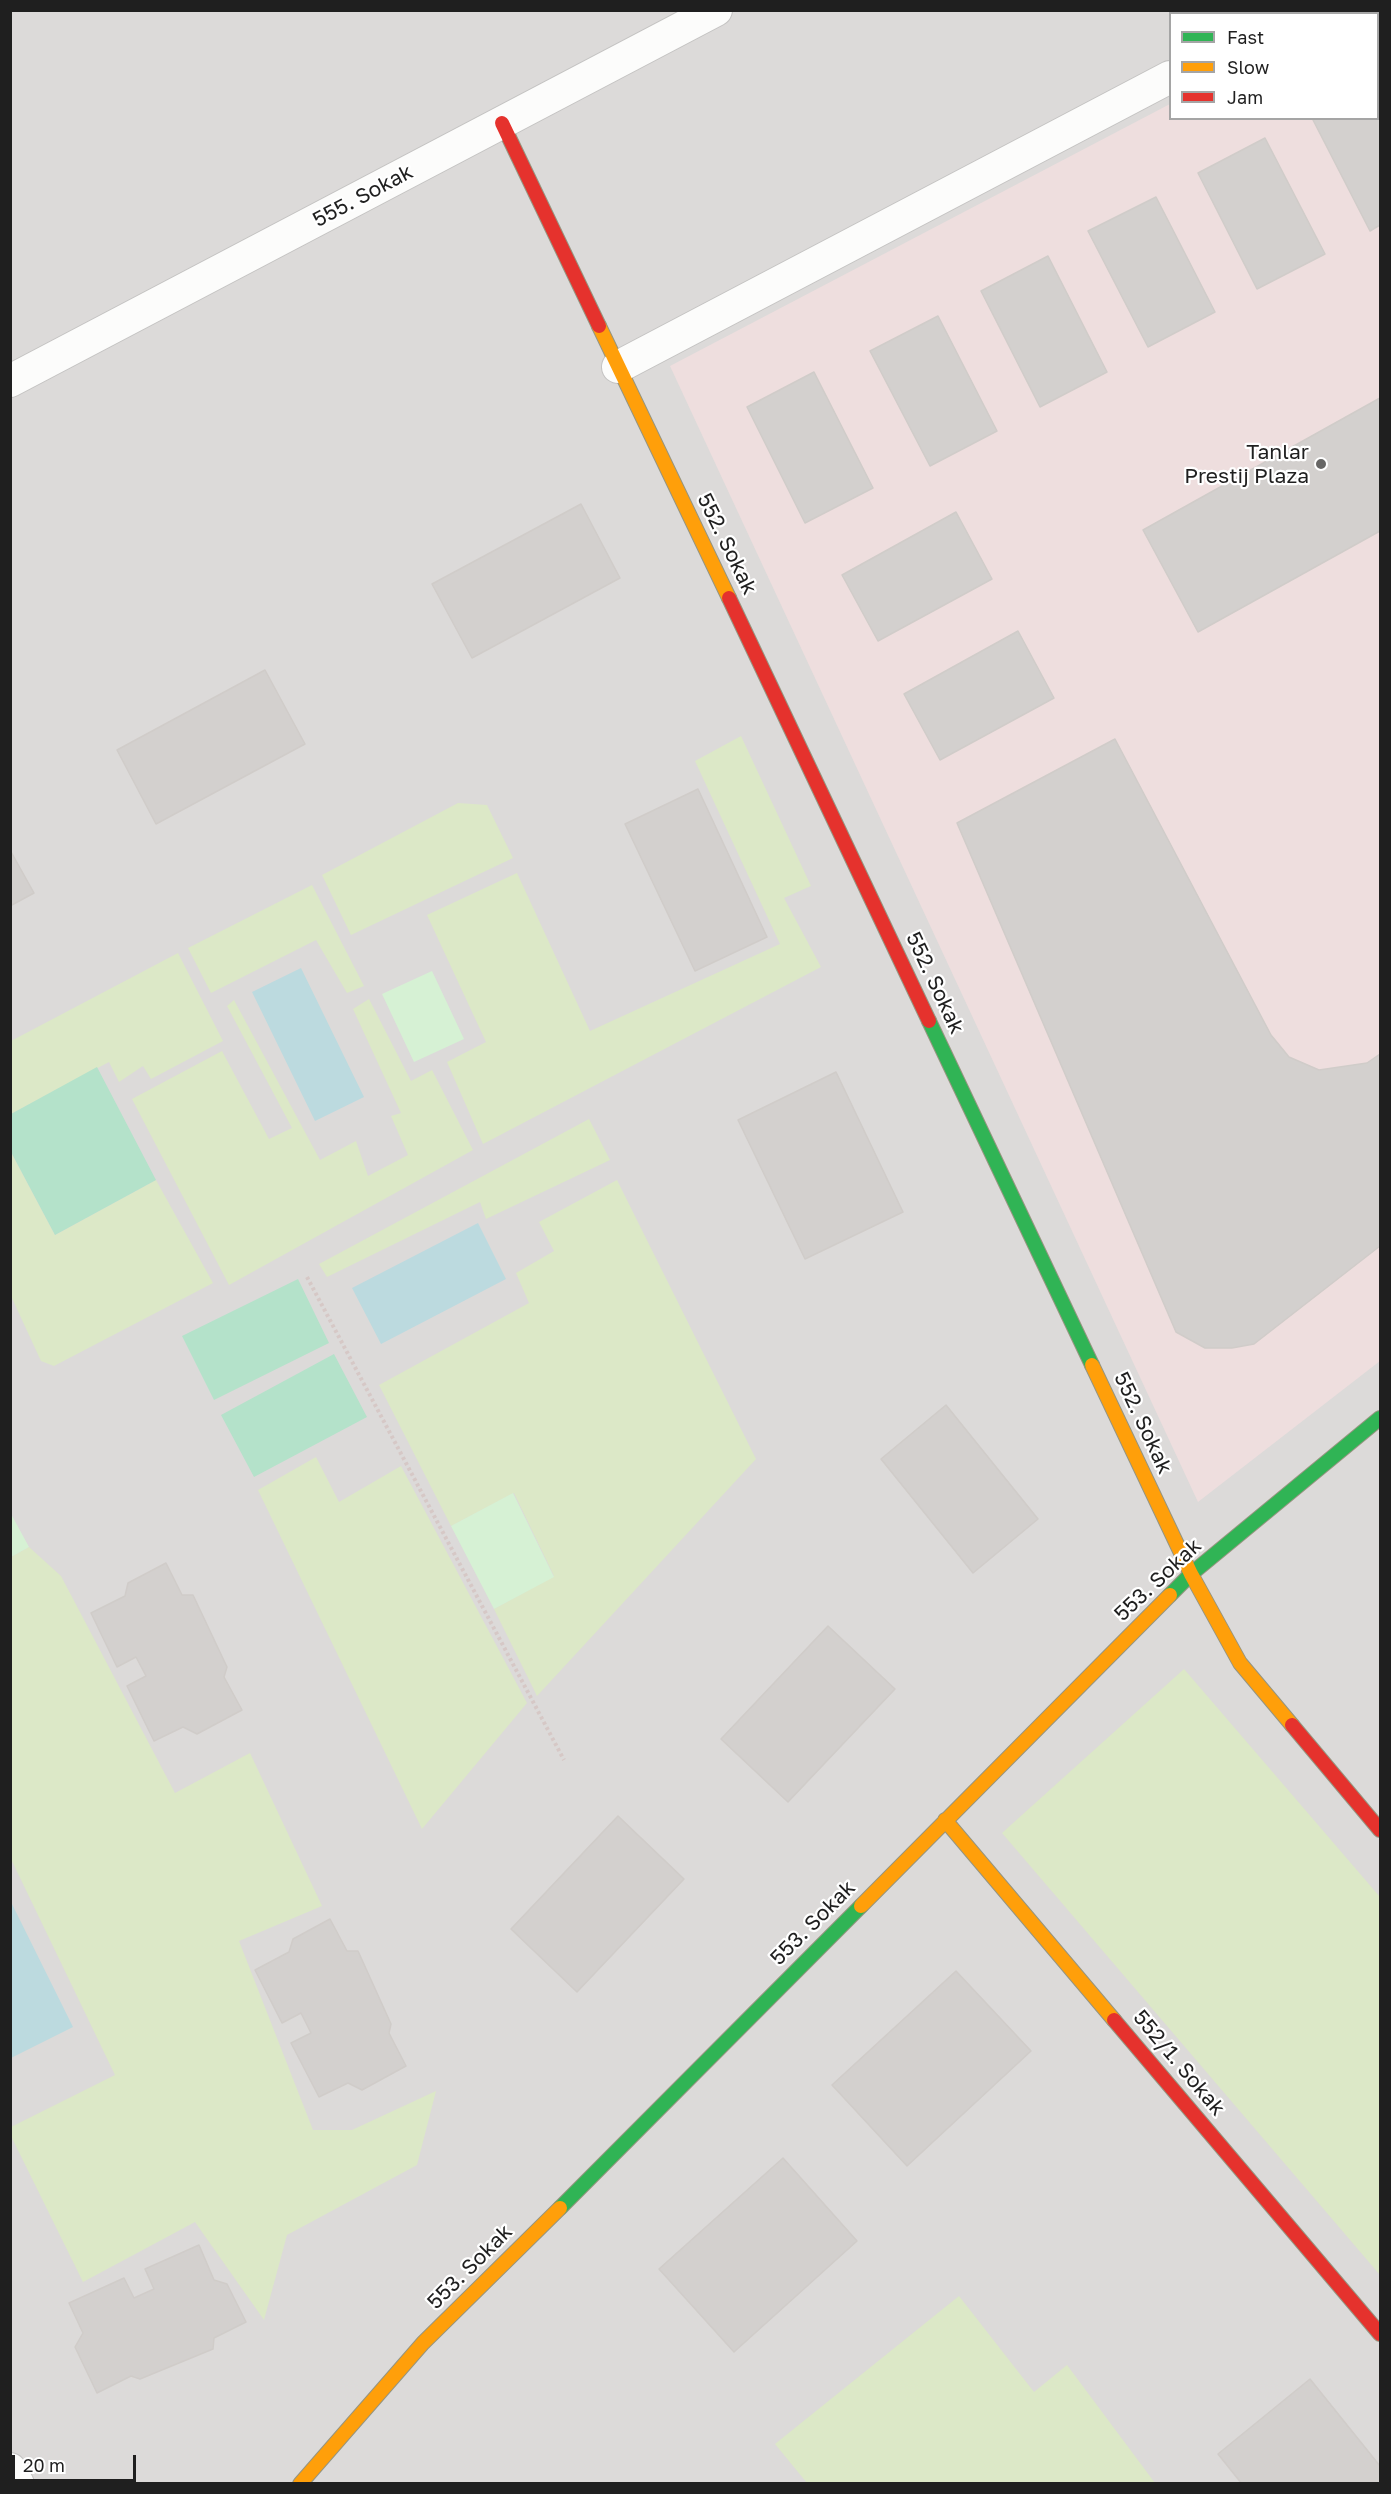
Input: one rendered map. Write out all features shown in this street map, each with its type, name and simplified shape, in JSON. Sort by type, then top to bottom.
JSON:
[{"type":"street","name":"555. Sokak","points":[[10,381],[716,10]]},
{"type":"street","points":[[618,367],[1169,78]]},
{"type":"street","name":"552. Sokak","points":[[502,123],[1191,1574],[1240,1663],[1380,1830]]},
{"type":"street","name":"553. Sokak","points":[[300,2484],[423,2343],[1191,1574],[1380,1418]]},
{"type":"street","name":"552/1. Sokak","points":[[945,1820],[1380,2334]]},
{"type":"street","points":[[10,2469],[18,2484]]},
{"type":"path","points":[[307,1277],[564,1760]]},
{"type":"shaded area","points":[[11,11],[1380,11],[1380,2483],[11,2483]]},
{"type":"shaded area","points":[[1380,11],[1380,1361],[1198,1502],[670,366],[1169,105],[1169,120],[1379,120],[1379,12],[1347,12]]},
{"type":"green space","points":[[741,736],[811,886],[784,898],[821,967],[483,1144],[447,1062],[486,1042],[427,915],[517,873],[590,1031],[780,944],[695,761]]},
{"type":"green space","points":[[458,803],[487,805],[513,858],[351,935],[322,875]]},
{"type":"green space","points":[[312,885],[364,986],[347,993],[316,940],[211,993],[188,948]]},
{"type":"green space","points":[[178,953],[223,1041],[151,1079],[143,1066],[119,1082],[109,1062],[11,1114],[11,1041]]},
{"type":"green space","points":[[432,971],[464,1039],[414,1062],[382,994]]},
{"type":"green space","points":[[369,999],[411,1081],[432,1070],[473,1150],[229,1285],[132,1099],[222,1051],[269,1139],[292,1128],[227,1006],[234,1000],[320,1160],[356,1141],[368,1176],[408,1155],[391,1116],[401,1113],[353,1009]]},
{"type":"green space","points":[[97,1067],[156,1180],[55,1235],[11,1152],[11,1114]]},
{"type":"green space","points":[[589,1119],[610,1160],[486,1219],[480,1202],[327,1277],[319,1264]]},
{"type":"green space","points":[[11,1152],[55,1235],[156,1180],[213,1283],[54,1366],[41,1361],[11,1296]]},
{"type":"green space","points":[[617,1180],[756,1459],[537,1696],[494,1609],[554,1576],[514,1493],[451,1526],[379,1385],[529,1303],[516,1273],[554,1251],[539,1222]]},
{"type":"green space","points":[[298,1279],[329,1343],[214,1400],[182,1336]]},
{"type":"green space","points":[[334,1354],[367,1417],[254,1477],[221,1415]]},
{"type":"green space","points":[[316,1457],[339,1502],[401,1466],[527,1703],[422,1829],[258,1490]]},
{"type":"green space","points":[[513,1493],[554,1577],[494,1609],[451,1526]]},
{"type":"green space","points":[[10,1512],[29,1547],[11,1557],[10,1557]]},
{"type":"green space","points":[[29,1547],[61,1576],[175,1793],[250,1753],[322,1906],[239,1941],[313,2130],[352,2130],[436,2091],[417,2165],[287,2235],[264,2320],[195,2222],[83,2282],[11,2136],[11,2127],[115,2075],[11,1859],[11,1557]]},
{"type":"green space","points":[[1184,1669],[1380,1897],[1380,2275],[1002,1833]]},
{"type":"green space","points":[[959,2296],[1034,2392],[1067,2365],[1155,2483],[807,2483],[775,2444]]},
{"type":"water","points":[[301,968],[364,1097],[315,1121],[252,992]]},
{"type":"water","points":[[478,1223],[506,1279],[381,1344],[352,1288]]},
{"type":"water","points":[[10,1900],[73,2027],[11,2058],[10,2058]]},
{"type":"building","points":[[1379,82],[1380,225],[1370,231],[1313,120],[1379,120]]},
{"type":"building","points":[[1265,138],[1325,254],[1257,289],[1198,173]]},
{"type":"building","points":[[1156,197],[1215,312],[1148,347],[1088,231]]},
{"type":"building","points":[[1048,256],[1107,372],[1040,407],[981,291]]},
{"type":"building","points":[[938,316],[997,431],[930,466],[870,351]]},
{"type":"building","points":[[814,372],[873,488],[805,523],[747,407]]},
{"type":"building","name":"Tanlar Prestij Plaza","points":[[1380,398],[1380,531],[1198,632],[1143,530]]},
{"type":"building","points":[[581,504],[620,578],[472,658],[432,584]]},
{"type":"building","points":[[956,512],[992,579],[878,641],[842,575]]},
{"type":"building","points":[[1018,631],[1054,698],[940,760],[904,694]]},
{"type":"building","points":[[265,670],[305,744],[156,824],[117,750]]},
{"type":"building","points":[[1115,739],[1271,1035],[1289,1057],[1319,1070],[1367,1063],[1380,1054],[1380,1246],[1254,1344],[1232,1348],[1205,1348],[1176,1332],[957,823]]},
{"type":"building","points":[[698,789],[767,937],[695,971],[625,824]]},
{"type":"building","points":[[10,850],[34,893],[10,906]]},
{"type":"building","points":[[836,1072],[903,1212],[805,1259],[738,1120]]},
{"type":"building","points":[[946,1405],[1038,1519],[973,1573],[881,1459]]},
{"type":"building","points":[[166,1563],[182,1595],[193,1595],[227,1667],[224,1677],[242,1710],[197,1734],[183,1727],[154,1741],[127,1686],[146,1676],[136,1657],[117,1667],[91,1613],[125,1596],[128,1583]]},
{"type":"building","points":[[828,1626],[895,1689],[788,1802],[721,1739]]},
{"type":"building","points":[[618,1816],[684,1879],[577,1992],[511,1929]]},
{"type":"building","points":[[330,1919],[347,1951],[358,1951],[391,2024],[389,2033],[406,2066],[362,2090],[348,2083],[319,2097],[291,2043],[311,2033],[301,2013],[282,2023],[255,1970],[289,1952],[293,1939]]},
{"type":"building","points":[[956,1971],[1031,2051],[907,2166],[832,2085]]},
{"type":"building","points":[[783,2158],[857,2241],[734,2352],[659,2269]]},
{"type":"building","points":[[199,2245],[214,2280],[227,2284],[246,2322],[214,2338],[213,2349],[140,2379],[131,2376],[97,2393],[75,2347],[83,2333],[69,2303],[124,2278],[134,2298],[154,2289],[145,2269]]},
{"type":"building","points":[[1310,2379],[1380,2466],[1380,2484],[1242,2484],[1218,2454]]},
{"type":"traffic: fast","points":[[929,1021],[1092,1365]]},
{"type":"traffic: fast","points":[[1170,1595],[1191,1574],[1380,1418]]},
{"type":"traffic: fast","points":[[560,2208],[861,1906]]},
{"type":"traffic: slow","points":[[599,326],[729,598]]},
{"type":"traffic: slow","points":[[1092,1365],[1191,1574],[1240,1663],[1292,1725]]},
{"type":"traffic: slow","points":[[861,1906],[1170,1595]]},
{"type":"traffic: slow","points":[[945,1820],[1114,2020]]},
{"type":"traffic: slow","points":[[300,2484],[423,2343],[560,2208]]},
{"type":"traffic: jam","points":[[502,123],[599,326]]},
{"type":"traffic: jam","points":[[729,598],[929,1021]]},
{"type":"traffic: jam","points":[[1292,1725],[1380,1830]]},
{"type":"traffic: jam","points":[[1114,2020],[1380,2334]]},
{"type":"place","name":"Tanlar Prestij Plaza","points":[[1321,464]]}]
